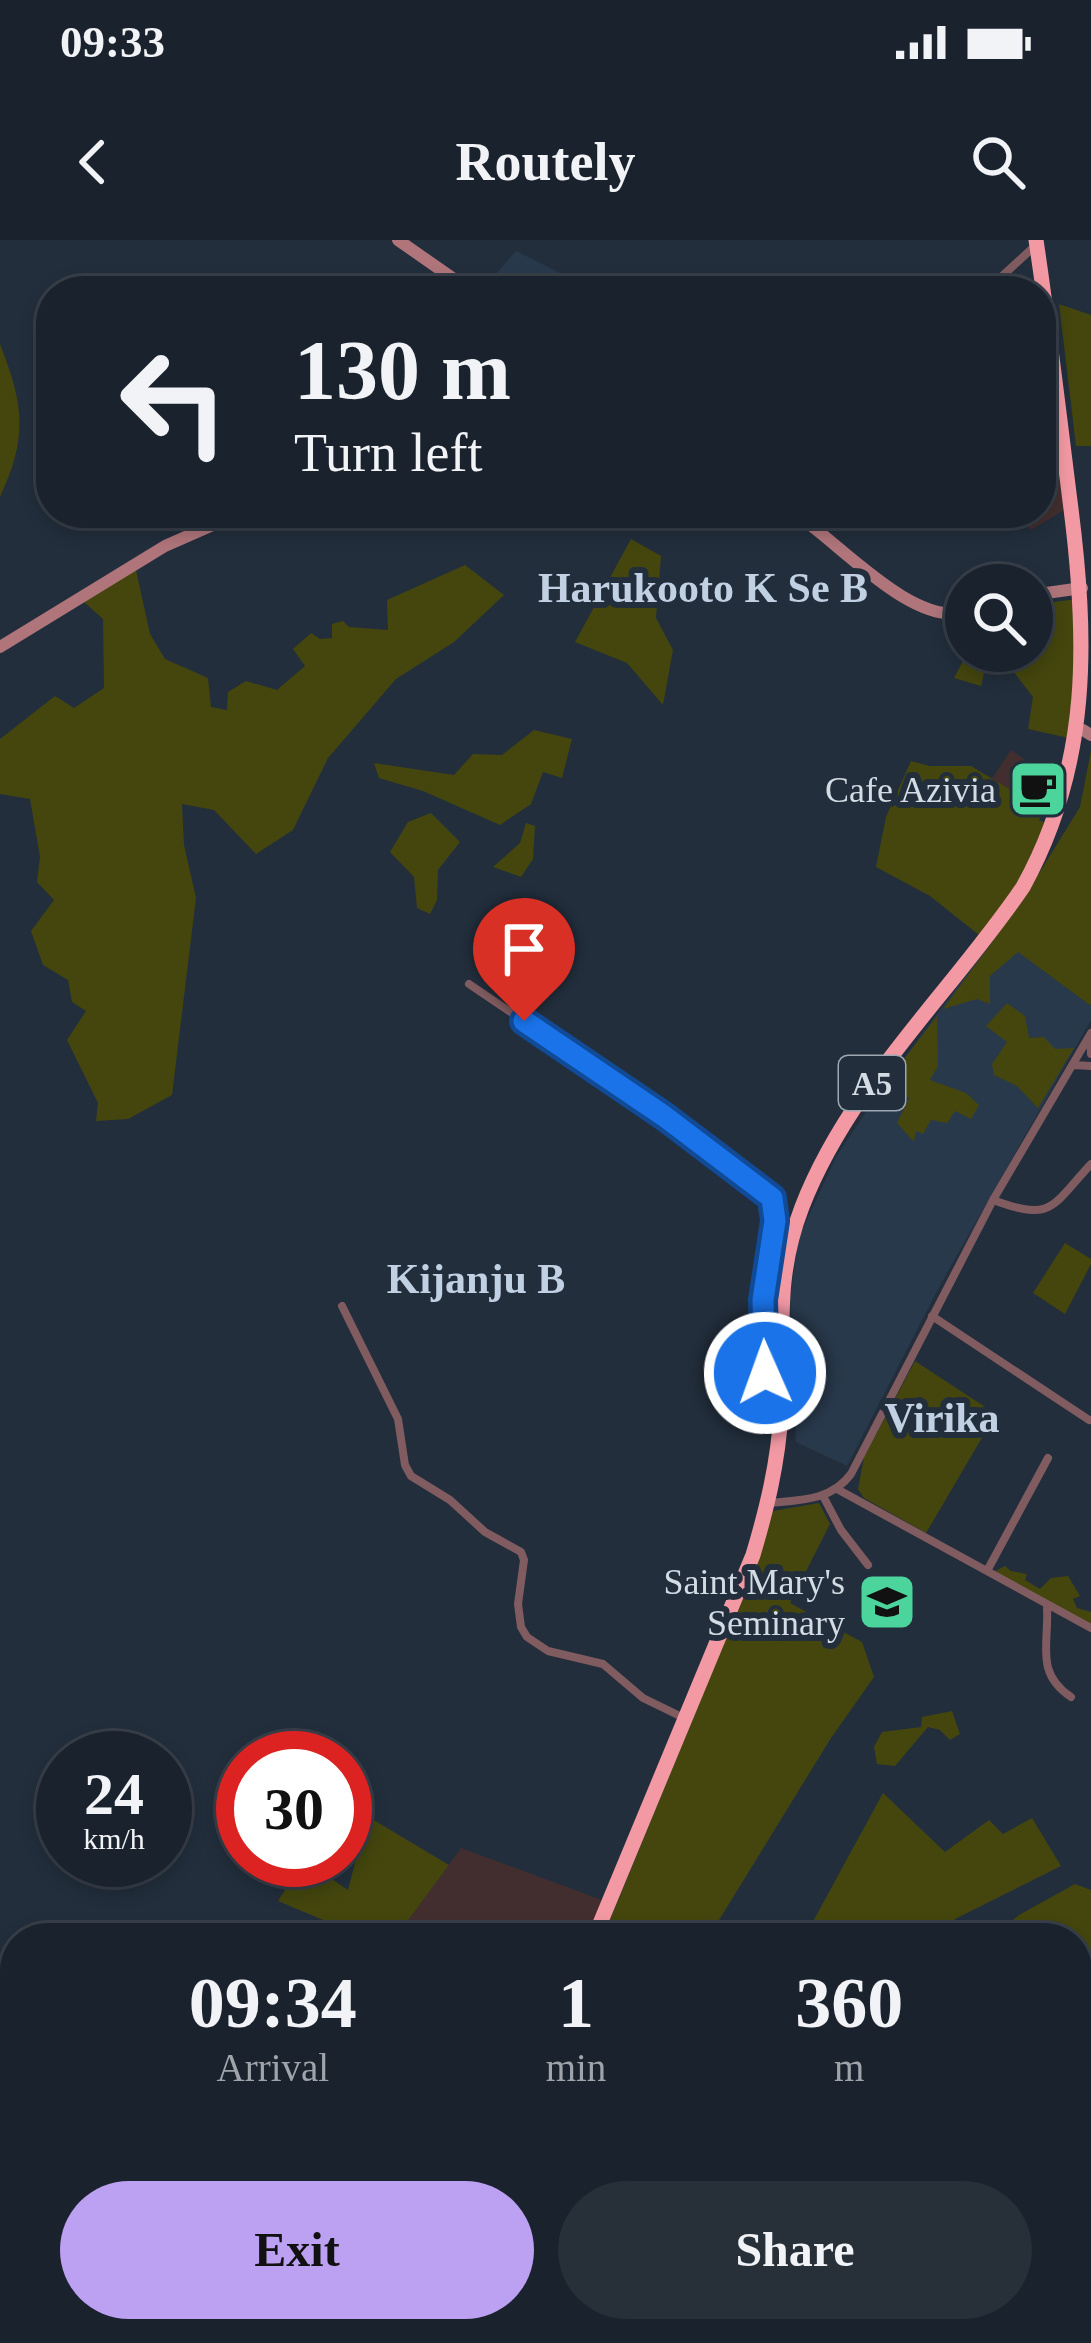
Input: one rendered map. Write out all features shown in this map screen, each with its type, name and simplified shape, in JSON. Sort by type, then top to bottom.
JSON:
[{"type":"highway","name":"A5","points":[[1036,242],[1041,276]]},
{"type":"highway","name":"A5","points":[[600,1923],[746,1570],[769,1503],[782,1399],[779,1334],[784,1274],[817,1172],[866,1091],[1028,881],[1065,806],[1087,732],[1089,660],[1056,392]]},
{"type":"street","points":[[398,240],[450,276]]},
{"type":"street","points":[[1001,276],[1036,242]]},
{"type":"street","points":[[0,647],[165,546],[206,528]]},
{"type":"street","points":[[813,528],[889,587],[945,615]]},
{"type":"street","points":[[1053,592],[1082,588]]},
{"type":"street","points":[[469,984],[664,1116],[772,1198],[775,1221],[763,1300],[764,1367],[782,1399]]},
{"type":"street","points":[[1091,1034],[1091,1054]]},
{"type":"street","points":[[769,1503],[823,1496],[850,1474],[993,1200],[1091,1034]]},
{"type":"street","points":[[1074,1065],[1091,1066]]},
{"type":"street","points":[[993,1200],[1028,1213],[1047,1209],[1091,1164]]},
{"type":"street","points":[[342,1306],[398,1419],[411,1476],[485,1532],[521,1552],[519,1616],[527,1637],[548,1652],[603,1664],[643,1698],[684,1718]]},
{"type":"street","points":[[932,1316],[1089,1420]]},
{"type":"street","points":[[987,1570],[1048,1458]]},
{"type":"street","points":[[837,1489],[1091,1628]]},
{"type":"street","points":[[823,1496],[868,1565]]},
{"type":"street","points":[[1047,1606],[1044,1663],[1054,1683],[1071,1696]]},
{"type":"shaded area","points":[[516,251],[566,276],[494,276]]},
{"type":"shaded area","points":[[1059,304],[1091,315],[1091,446],[1076,446]]},
{"type":"shaded area","points":[[0,344],[20,421],[15,456],[0,497]]},
{"type":"shaded area","points":[[1056,431],[1069,507],[1056,515]]},
{"type":"shaded area","points":[[631,539],[661,556],[656,618],[673,650],[663,705],[627,663],[575,642]]},
{"type":"shaded area","points":[[465,565],[504,595],[454,642],[396,679],[328,758],[293,830],[256,854],[214,810],[182,804],[184,845],[196,898],[172,1095],[128,1119],[96,1121],[98,1103],[67,1040],[86,1011],[72,1002],[68,980],[43,965],[31,931],[54,900],[37,882],[40,857],[30,799],[0,794],[0,739],[55,696],[74,708],[104,688],[103,619],[84,602],[136,570],[150,634],[165,659],[208,678],[211,707],[227,710],[228,692],[246,681],[277,690],[305,666],[293,649],[311,633],[320,639],[332,638],[332,624],[343,621],[349,627],[388,630],[387,600]]},
{"type":"shaded area","points":[[1077,599],[1078,740],[1028,729],[1033,697],[1014,672],[1053,672],[1053,602]]},
{"type":"shaded area","points":[[957,672],[984,672],[981,686],[954,678]]},
{"type":"shaded area","points":[[534,730],[572,739],[562,778],[543,772],[531,804],[500,825],[423,791],[379,778],[374,763],[454,775],[473,754],[502,755]]},
{"type":"shaded area","points":[[1011,750],[1060,784],[1052,814],[991,780]]},
{"type":"shaded area","points":[[1091,751],[1091,1006],[1018,952],[990,976],[990,1004],[977,999],[943,1009],[1020,904],[1080,807]]},
{"type":"shaded area","points":[[911,761],[971,766],[1044,810],[1039,820],[1048,824],[1013,891],[979,935],[930,896],[876,867],[886,817]]},
{"type":"shaded area","points":[[431,813],[460,842],[438,870],[437,900],[430,914],[417,908],[414,877],[390,852],[408,822]]},
{"type":"shaded area","points":[[526,823],[535,826],[533,859],[521,877],[493,867],[520,843]]},
{"type":"shaded area","points":[[996,935],[1091,1006],[1091,1020],[939,1287],[847,1466],[796,1442],[790,1298],[799,1237],[836,1157]]},
{"type":"shaded area","points":[[1007,1003],[1025,1016],[1029,1038],[1044,1037],[1055,1049],[1074,1048],[1038,1108],[1017,1086],[994,1075],[992,1064],[1007,1042],[986,1026]]},
{"type":"shaded area","points":[[937,1016],[938,1066],[930,1080],[966,1093],[979,1105],[971,1119],[955,1111],[947,1123],[931,1120],[923,1134],[916,1131],[914,1142],[897,1123],[909,1098],[884,1085]]},
{"type":"shaded area","points":[[1065,1243],[1091,1259],[1091,1264],[1065,1314],[1033,1293]]},
{"type":"shaded area","points":[[915,1361],[996,1414],[926,1533],[864,1498],[858,1489],[864,1457]]},
{"type":"shaded area","points":[[819,1503],[830,1524],[790,1603],[862,1642],[874,1677],[717,1923],[614,1923],[610,1920],[773,1511]]},
{"type":"shaded area","points":[[1005,1566],[1027,1574],[1025,1580],[1040,1589],[1051,1578],[1068,1576],[1080,1596],[1073,1599],[1077,1608],[1091,1612],[1091,1625],[993,1572]]},
{"type":"shaded area","points":[[952,1711],[960,1734],[950,1740],[928,1727],[895,1766],[877,1764],[874,1747],[882,1732],[921,1727],[922,1717]]},
{"type":"shaded area","points":[[883,1793],[945,1852],[989,1820],[1003,1834],[1032,1818],[1061,1866],[955,1919],[955,1923],[812,1923]]},
{"type":"shaded area","points":[[372,1819],[449,1865],[406,1923],[330,1923],[278,1901],[287,1887],[372,1887]]},
{"type":"shaded area","points":[[461,1848],[602,1900],[593,1923],[406,1923]]},
{"type":"shaded area","points":[[1075,1884],[1091,1890],[1091,1923],[1009,1923]]},
{"type":"place","name":"Cafe Azivia","points":[[1038,789]]},
{"type":"place","name":"Saint Mary's Seminary","points":[[887,1602]]},
{"type":"district","name":"Harukooto K Se B","points":[[703,587]]},
{"type":"district","name":"Kijanju B","points":[[476,1278]]},
{"type":"district","name":"Virika","points":[[942,1417]]},
{"type":"route","points":[[524,1021],[664,1116],[772,1198],[775,1221],[763,1300],[765,1373]]}]
